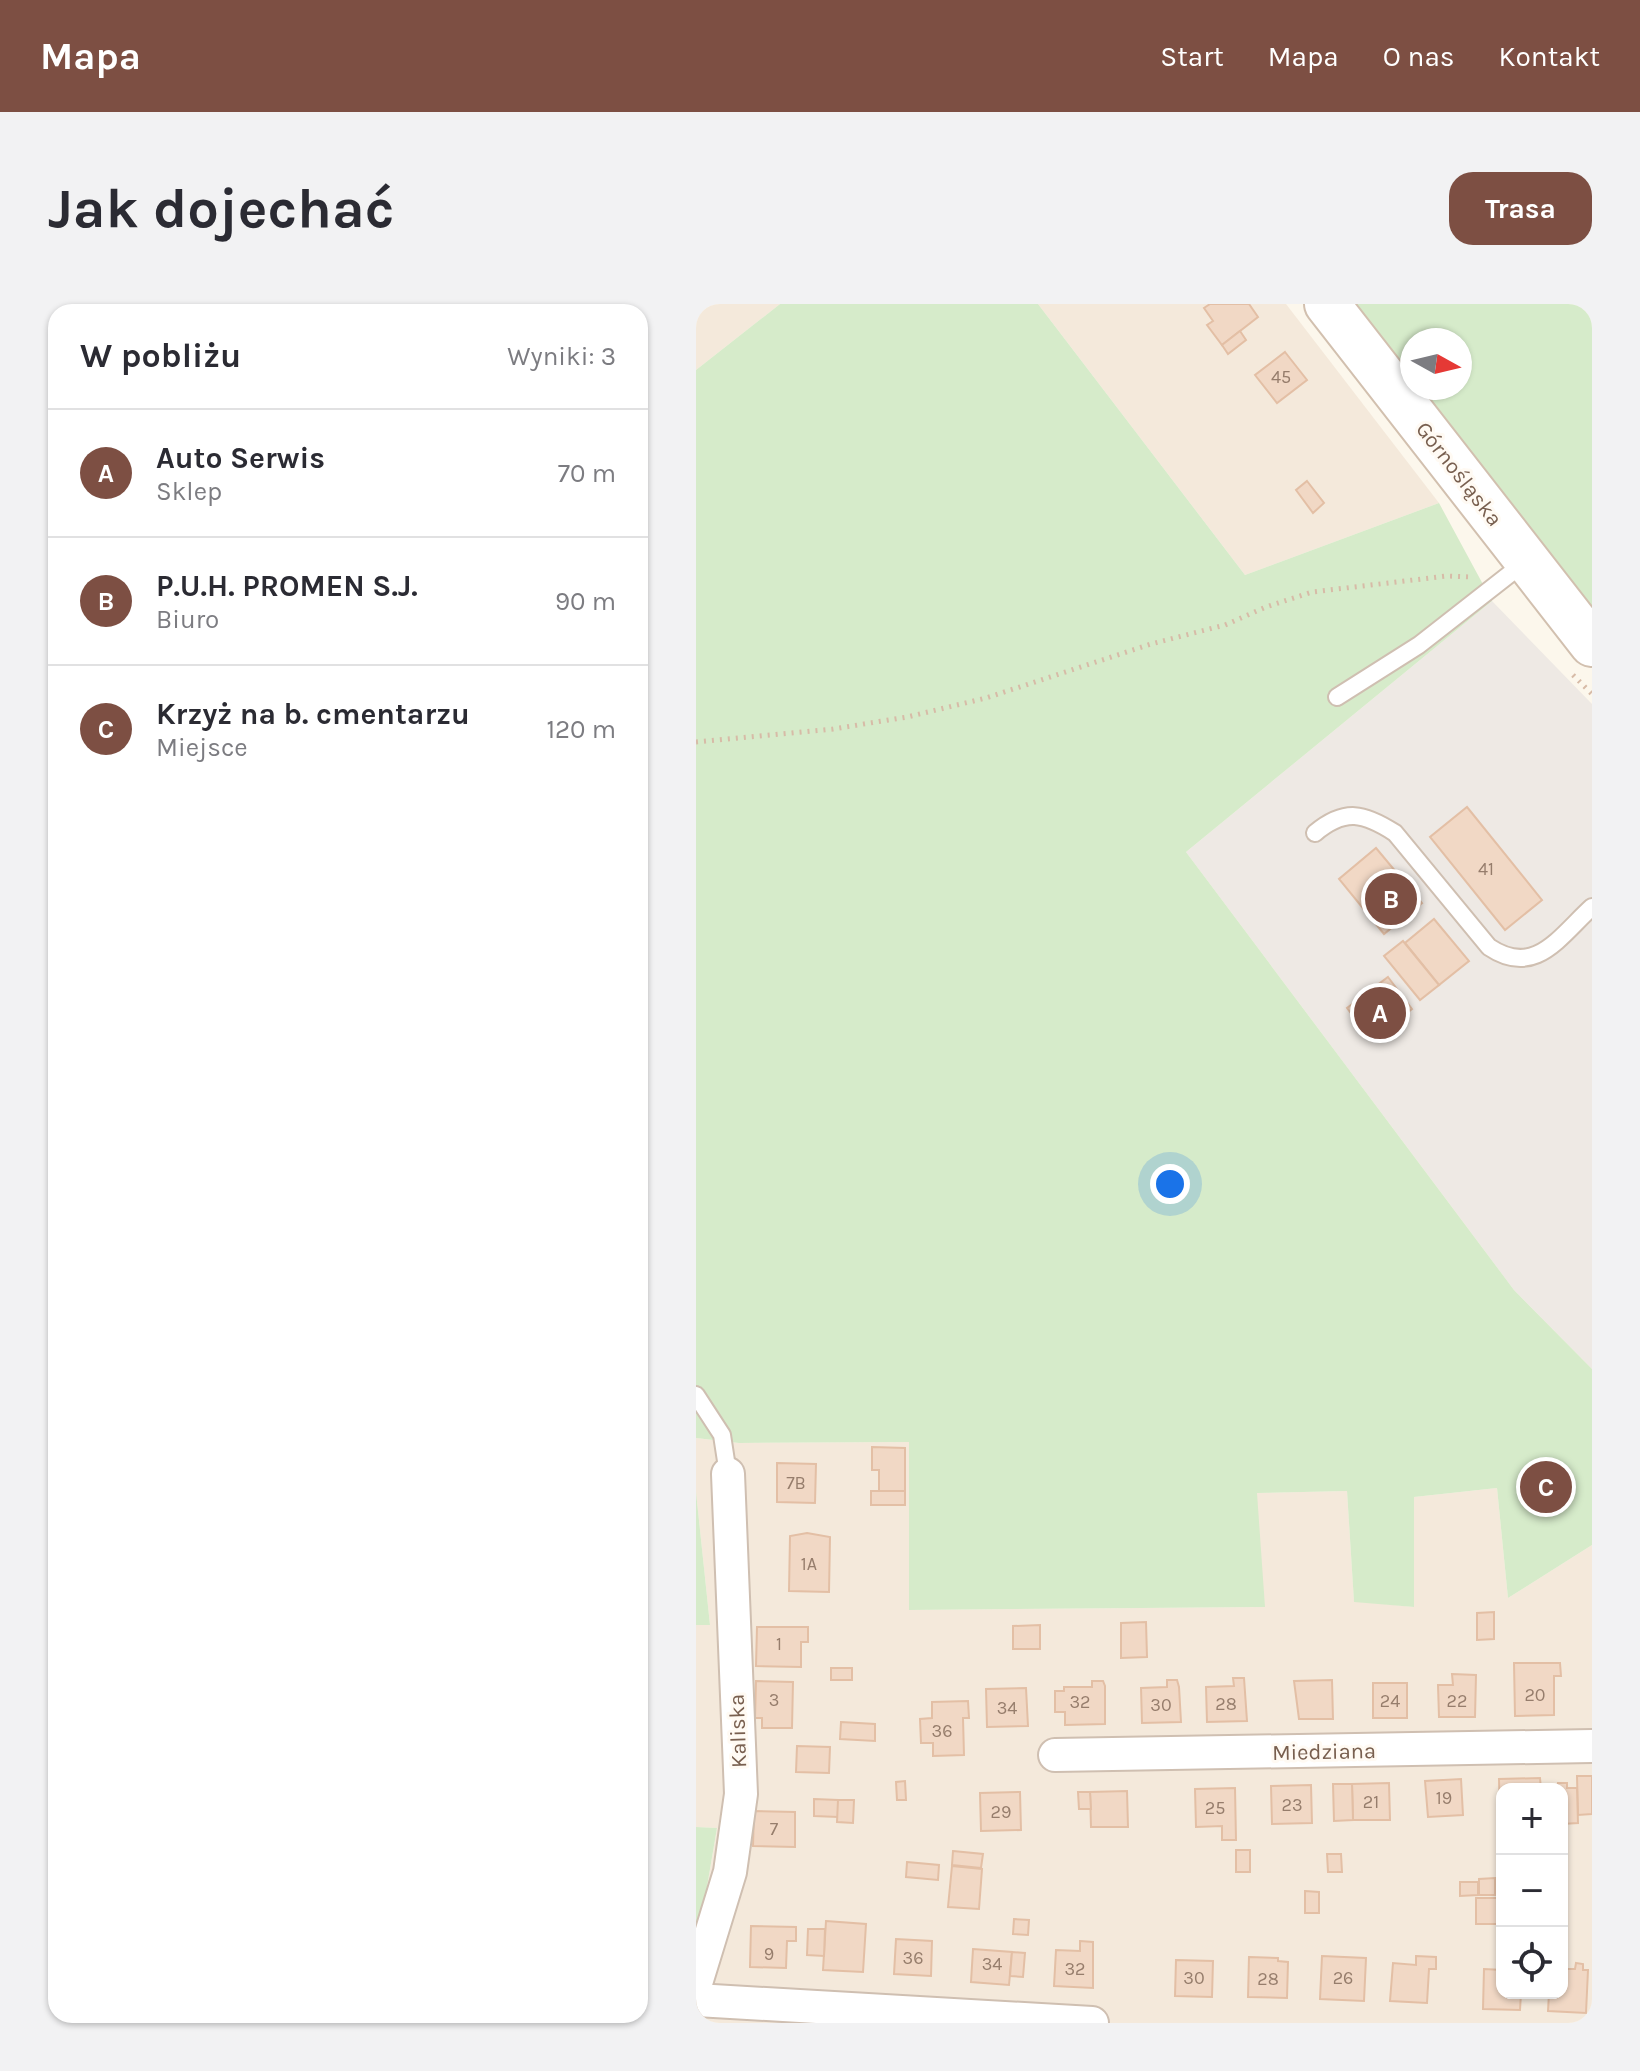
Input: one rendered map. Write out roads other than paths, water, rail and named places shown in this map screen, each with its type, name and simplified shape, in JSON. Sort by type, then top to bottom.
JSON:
[{"type":"street","name":"Górnośląska","points":[[1327,304],[1512,572],[1592,644]]},
{"type":"street","name":"Kaliska","points":[[696,1983],[730,1872],[741,1794],[728,1474]]},
{"type":"street","name":"Miedziana","points":[[1055,1755],[1592,1746]]},
{"type":"street","points":[[696,2000],[1092,2023]]},
{"type":"lane","points":[[1337,697],[1419,645],[1512,572]]},
{"type":"lane","points":[[1315,833],[1332,819],[1352,815],[1374,820],[1395,833],[1489,947],[1508,960],[1525,960],[1541,954],[1592,907]]},
{"type":"lane","points":[[696,1395],[722,1435],[728,1474]]},
{"type":"place","name":"P.U.H. PROMEN S.J.","points":[[1391,899]]},
{"type":"place","name":"Auto Serwis","points":[[1380,1013]]},
{"type":"place","name":"Krzyż na b. cmentarzu","points":[[1546,1487]]}]
